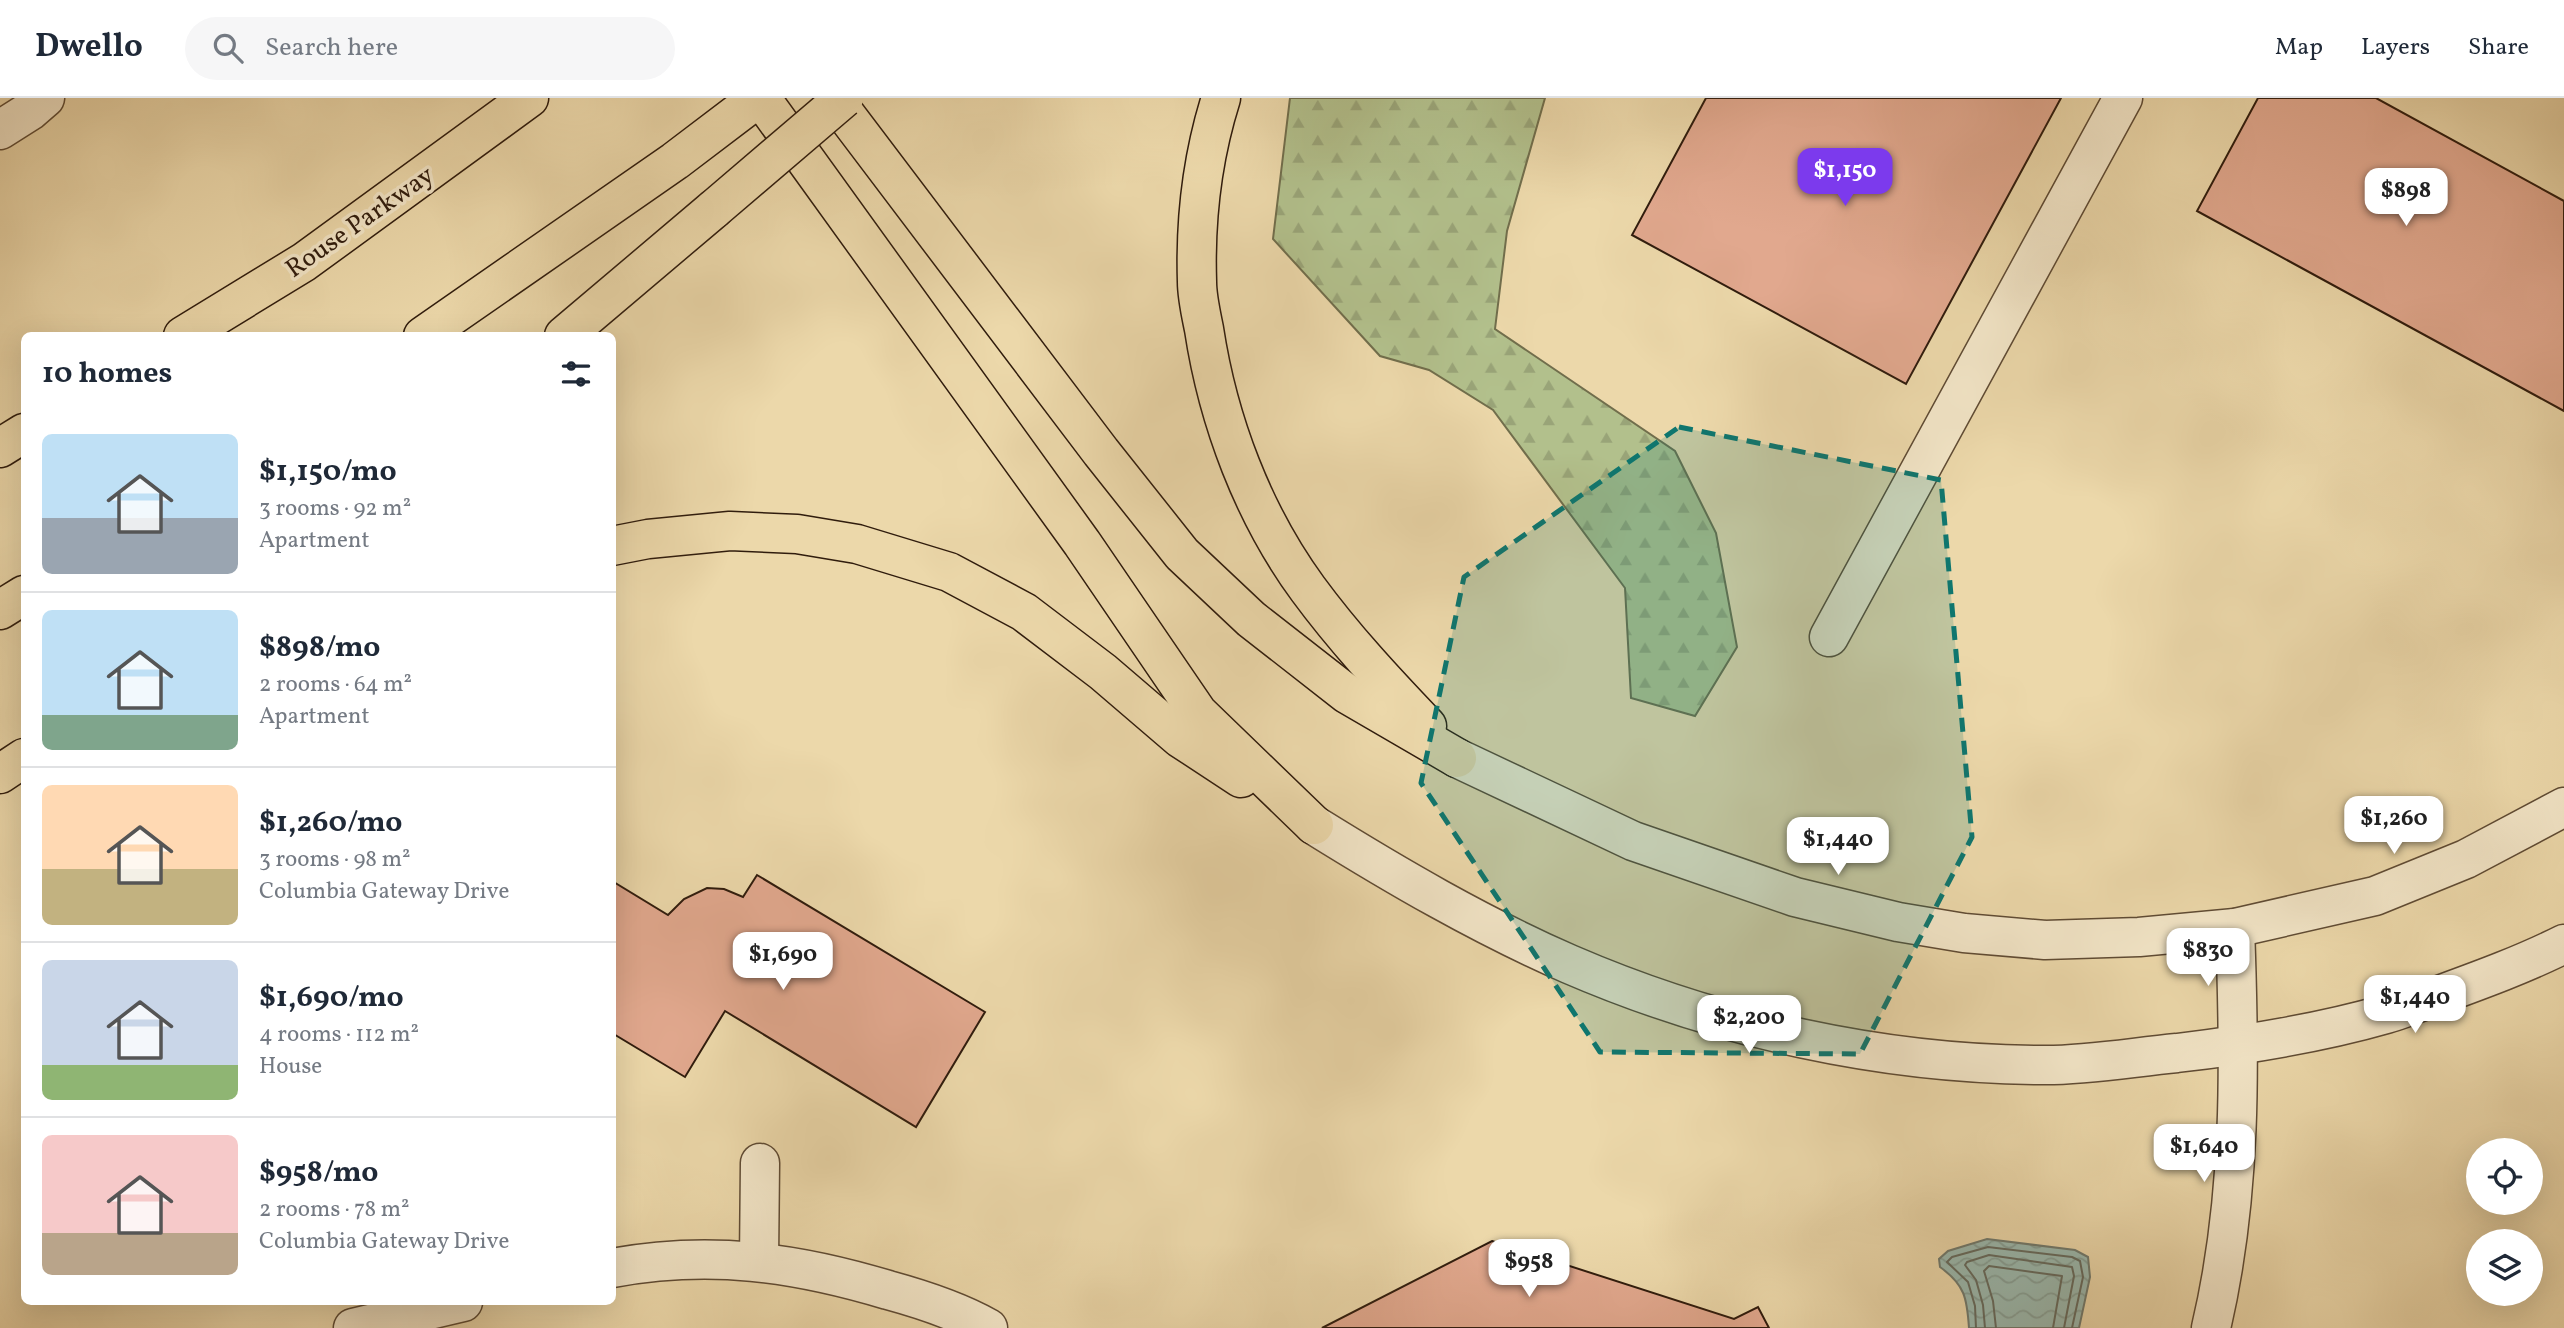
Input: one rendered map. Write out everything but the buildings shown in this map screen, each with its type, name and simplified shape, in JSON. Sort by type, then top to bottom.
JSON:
[{"type":"main road","name":"Rouse Parkway","points":[[190,332],[304,262],[529,98]]},
{"type":"main road","points":[[429,332],[675,161],[759,98],[1082,543],[1198,713],[1314,825]]},
{"type":"main road","points":[[833,98],[1101,452],[1182,554],[1251,619],[1347,694],[1457,758]]},
{"type":"main road","points":[[569,332],[844,98]]},
{"type":"main road","points":[[1221,98],[1198,199],[1197,284],[1209,361],[1234,448],[1268,523],[1307,587],[1371,667],[1457,758]]},
{"type":"main road","points":[[0,448],[21,435]]},
{"type":"main road","points":[[616,545],[648,539],[730,531],[797,534],[857,544],[948,572],[1024,612],[1103,672],[1180,738],[1314,825]]},
{"type":"main road","points":[[0,610],[21,597]]},
{"type":"main road","points":[[0,774],[21,760]]},
{"type":"main road","points":[[0,796],[21,785]]},
{"type":"street","points":[[0,130],[45,98]]},
{"type":"street","points":[[1829,637],[2123,98]]},
{"type":"street","points":[[1457,758],[1633,841],[1795,897],[1898,922],[1964,933],[2045,940],[2139,937],[2235,928],[2375,896],[2466,859],[2564,807]]},
{"type":"street","points":[[1314,825],[1391,873],[1464,912],[1570,964],[1662,999],[1761,1028],[1859,1049],[1967,1062],[2049,1065],[2240,1046],[2386,1014],[2519,966],[2564,944]]},
{"type":"street","points":[[2211,1328],[2218,1301],[2234,1185],[2240,1046],[2235,928]]},
{"type":"street","points":[[758,1261],[760,1163]]},
{"type":"street","points":[[616,1268],[684,1260],[758,1261],[833,1274],[915,1298],[988,1328]]},
{"type":"street","points":[[353,1328],[450,1305]]},
{"type":"highlighted area","points":[[1679,427],[1941,480],[1972,837],[1860,1054],[1600,1052],[1421,783],[1464,577]]},
{"type":"green space","points":[[1290,98],[1545,98],[1507,231],[1495,329],[1675,451],[1716,533],[1737,647],[1695,716],[1631,698],[1625,588],[1493,410],[1429,370],[1380,356],[1273,239]]},
{"type":"water","points":[[1987,1239],[2075,1250],[2088,1257],[2090,1277],[2079,1328],[1969,1328],[1967,1308],[1960,1286],[1940,1267],[1939,1259],[1948,1251]]}]
